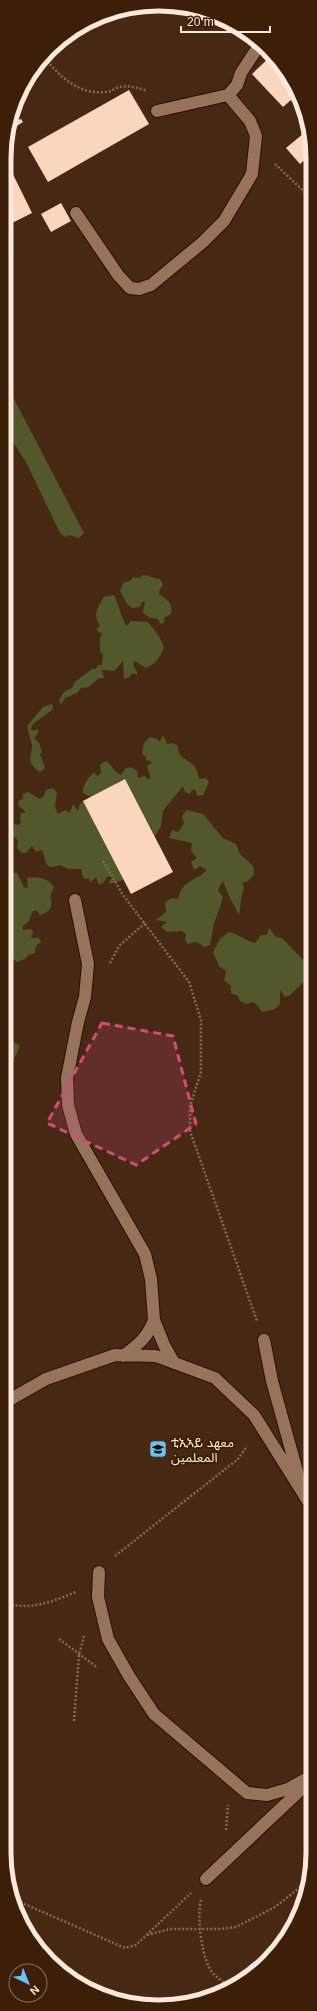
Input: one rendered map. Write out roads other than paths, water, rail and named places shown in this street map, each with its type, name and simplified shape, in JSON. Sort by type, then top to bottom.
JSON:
[{"type":"lane","points":[[156,111],[199,100],[216,99],[228,95],[237,85],[241,73],[257,49]]},
{"type":"lane","points":[[76,213],[118,275],[130,288],[139,289],[151,285],[183,260],[224,221],[252,174],[256,136],[250,121],[228,95]]},
{"type":"lane","points":[[75,900],[88,964],[85,997],[78,1022],[67,1078],[68,1105],[76,1134],[145,1254],[151,1279],[154,1320],[164,1345],[174,1363]]},
{"type":"lane","points":[[123,1356],[139,1345],[149,1333],[154,1320]]},
{"type":"lane","points":[[264,1340],[272,1381],[304,1496]]},
{"type":"lane","points":[[11,1398],[46,1379],[115,1356],[156,1356],[215,1378],[254,1414],[306,1499]]},
{"type":"lane","points":[[99,1572],[98,1597],[108,1639],[128,1676],[154,1714],[247,1793],[267,1795],[288,1789],[306,1780]]},
{"type":"lane","points":[[206,1879],[306,1786]]},
{"type":"place","name":"ቲኢኣይ معهد المعلمين","points":[[158,1449]]}]
